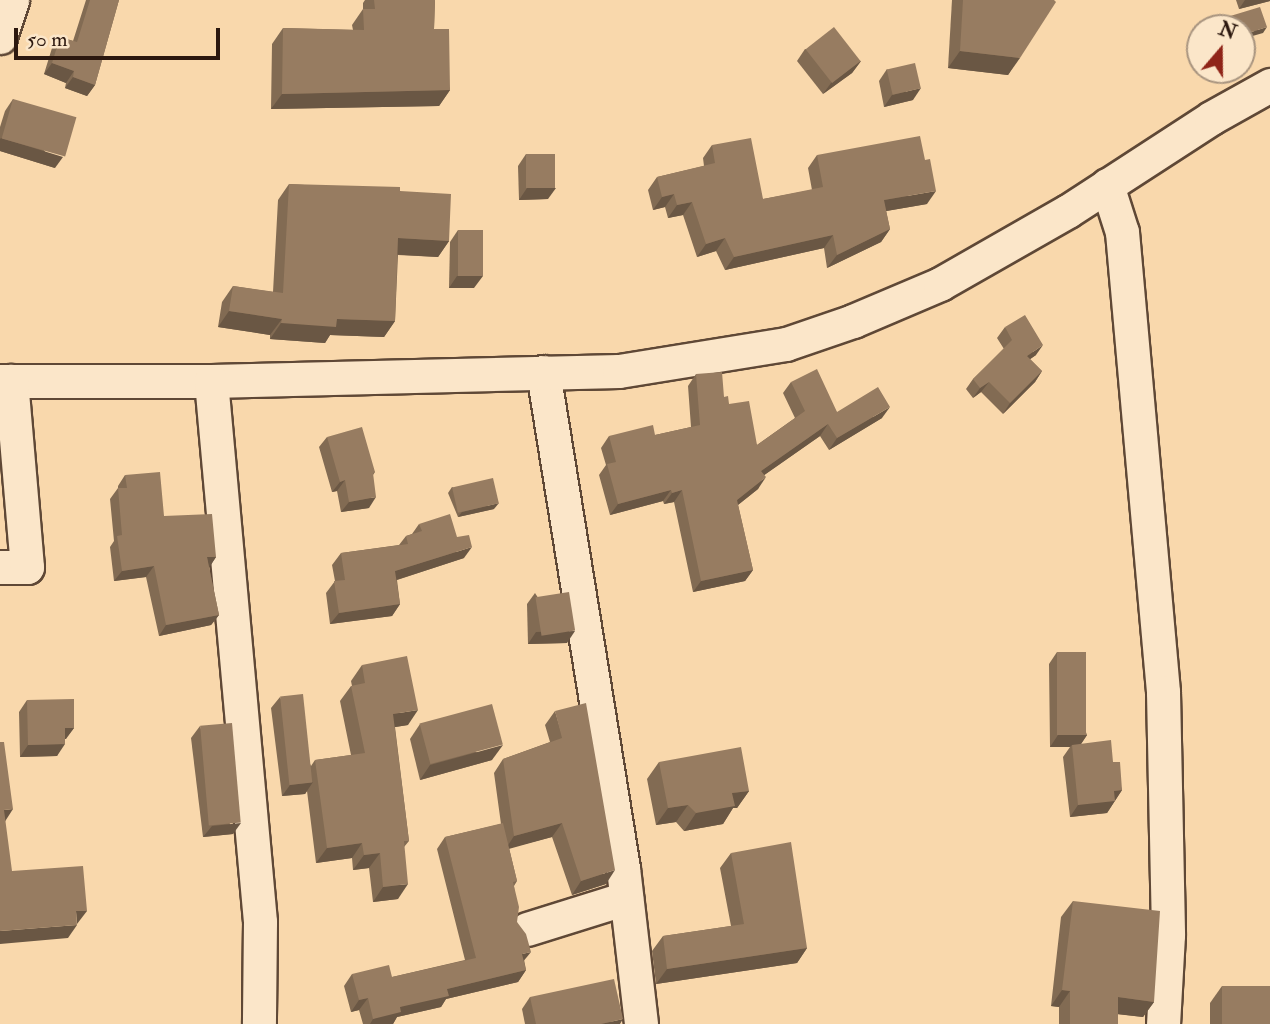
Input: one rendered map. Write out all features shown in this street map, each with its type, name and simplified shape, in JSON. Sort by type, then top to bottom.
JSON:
[{"type":"street","points":[[0,37],[12,0]]},
{"type":"street","points":[[0,567],[27,567],[6,381],[211,382],[620,371],[797,340],[853,321],[940,284],[1107,185],[1211,118],[1270,85]]},
{"type":"street","points":[[1107,185],[1122,233],[1163,692],[1168,935],[1163,1024]]},
{"type":"street","points":[[543,372],[626,898],[641,1024]]},
{"type":"street","points":[[211,382],[260,922],[259,1024]]},
{"type":"street","points":[[527,929],[626,898]]},
{"type":"building","points":[[90,0],[119,0],[95,85],[73,77],[74,71],[52,63],[60,37],[77,42]]},
{"type":"building","points":[[374,0],[435,0],[434,29],[449,29],[450,90],[282,94],[283,28],[364,30],[363,9],[375,9]]},
{"type":"building","points":[[963,0],[1056,2],[1020,58],[960,51]]},
{"type":"building","points":[[1260,7],[1267,27],[1256,31],[1256,14],[1237,14]]},
{"type":"building","points":[[834,27],[860,61],[832,83],[806,49]]},
{"type":"building","points":[[915,63],[921,88],[893,95],[887,70]]},
{"type":"building","points":[[13,99],[76,117],[65,157],[2,138]]},
{"type":"building","points":[[920,136],[925,160],[930,159],[936,191],[884,200],[890,229],[837,255],[833,235],[734,257],[725,238],[706,244],[692,202],[677,205],[674,194],[662,197],[657,177],[715,163],[712,145],[751,138],[763,199],[823,187],[817,155]]},
{"type":"building","points":[[526,154],[555,154],[555,188],[526,188]]},
{"type":"building","points":[[289,184],[400,187],[400,191],[451,194],[449,241],[398,238],[395,321],[337,319],[336,327],[281,323],[282,319],[229,311],[233,286],[283,293]]},
{"type":"building","points":[[458,230],[483,230],[483,276],[458,276]]},
{"type":"building","points":[[1025,315],[1043,345],[1027,356],[1042,371],[1010,403],[989,382],[980,388],[973,379],[1012,340],[1005,327]]},
{"type":"building","points":[[817,369],[837,412],[878,387],[890,407],[837,438],[828,424],[761,471],[766,477],[737,500],[753,570],[701,581],[682,490],[672,493],[671,490],[618,504],[607,464],[616,462],[609,436],[653,425],[655,435],[700,425],[696,374],[722,372],[724,397],[728,396],[729,404],[749,401],[757,445],[805,411],[791,382]]},
{"type":"building","points":[[362,427],[375,472],[376,497],[349,502],[345,480],[340,482],[327,437]]},
{"type":"building","points":[[160,472],[164,516],[212,514],[216,557],[207,557],[219,615],[166,625],[154,566],[122,571],[117,536],[122,535],[118,488],[127,488],[125,475]]},
{"type":"building","points":[[493,478],[499,503],[458,513],[452,487]]},
{"type":"building","points":[[450,514],[457,537],[469,535],[472,547],[395,571],[400,604],[339,613],[334,581],[345,580],[341,553],[408,544],[406,536],[422,531],[419,524]]},
{"type":"building","points":[[569,592],[575,631],[542,636],[535,597]]},
{"type":"building","points":[[1057,652],[1086,652],[1086,735],[1057,735]]},
{"type":"building","points":[[407,656],[418,710],[393,714],[409,841],[404,841],[408,884],[383,887],[380,853],[364,855],[362,843],[327,848],[315,760],[365,753],[351,686],[365,683],[362,665]]},
{"type":"building","points":[[303,694],[312,783],[289,785],[280,696]]},
{"type":"building","points":[[74,699],[74,728],[65,728],[65,744],[28,745],[27,700]]},
{"type":"building","points":[[586,703],[615,870],[581,881],[562,823],[514,836],[503,759],[562,738],[555,711]]},
{"type":"building","points":[[492,704],[503,745],[430,764],[420,723]]},
{"type":"building","points":[[232,723],[241,823],[209,825],[200,726]]},
{"type":"building","points":[[1111,740],[1113,762],[1120,762],[1122,790],[1114,791],[1115,801],[1078,805],[1072,745]]},
{"type":"building","points":[[0,742],[4,742],[13,809],[4,810],[12,871],[83,866],[87,911],[76,911],[77,925],[0,931]]},
{"type":"building","points":[[741,747],[749,791],[732,793],[735,806],[696,813],[688,805],[668,808],[659,762]]},
{"type":"building","points":[[503,823],[517,881],[513,882],[519,907],[517,922],[526,934],[531,952],[522,954],[526,970],[447,989],[449,996],[400,1007],[401,1012],[373,1019],[368,998],[359,1000],[352,974],[389,965],[392,977],[476,958],[445,837]]},
{"type":"building","points":[[791,842],[807,948],[667,969],[663,936],[744,924],[731,853]]},
{"type":"building","points":[[1073,901],[1160,911],[1154,1002],[1118,997],[1118,1024],[1070,1024],[1070,991],[1062,990]]},
{"type":"building","points":[[614,979],[623,1019],[601,1024],[536,1024],[530,997]]},
{"type":"building","points":[[1222,986],[1270,986],[1270,1024],[1222,1024]]}]
